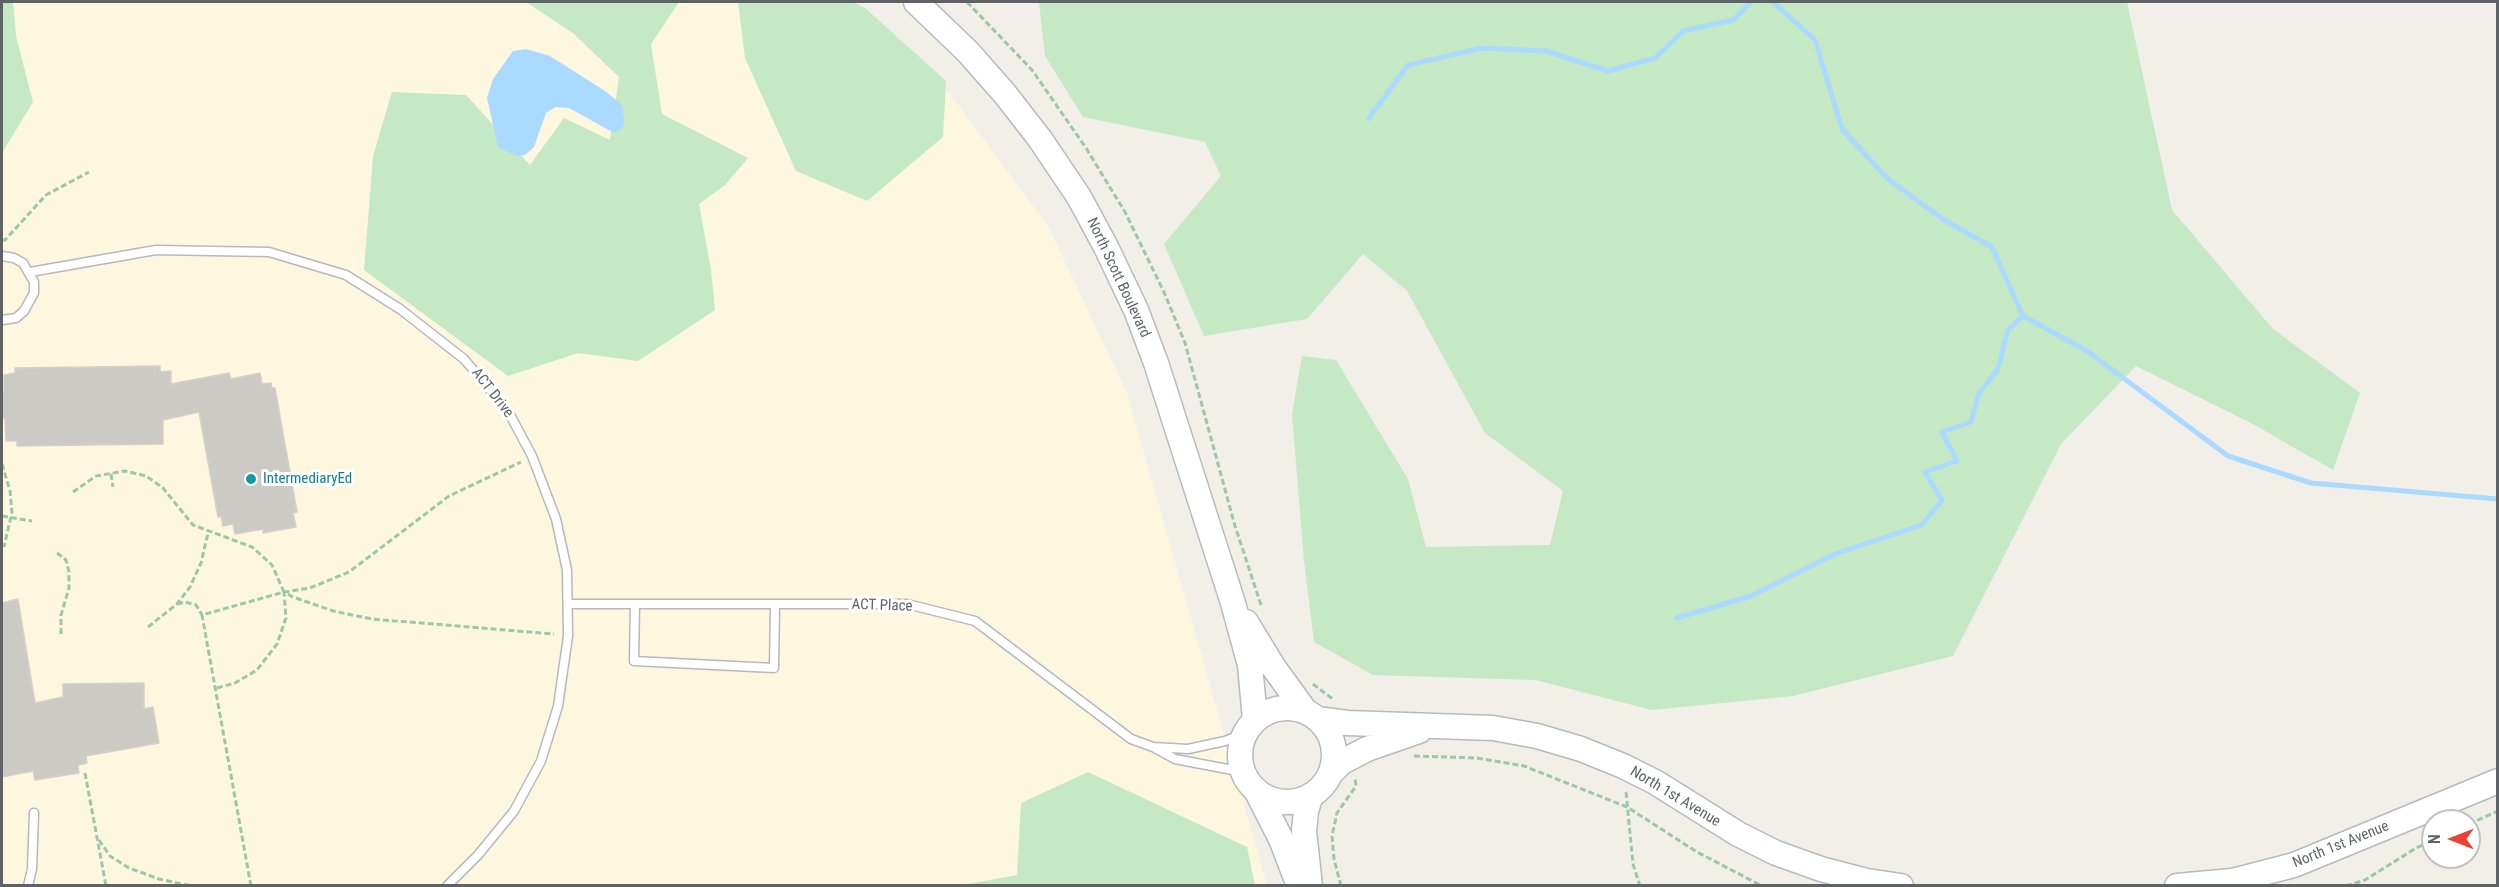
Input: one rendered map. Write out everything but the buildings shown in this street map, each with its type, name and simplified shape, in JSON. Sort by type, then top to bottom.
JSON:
[{"type":"main road","name":"North Scott Boulevard","points":[[916,2],[968,52],[1040,139],[1079,197],[1136,310],[1156,363],[1233,603],[1250,665],[1250,727]]},
{"type":"main road","name":"North Scott Boulevard","points":[[1233,603],[1274,668],[1312,716]]},
{"type":"main road","points":[[1251,782],[1268,798],[1282,801],[1297,800],[1311,795],[1322,786],[1330,774],[1334,759],[1333,743],[1326,728],[1312,716],[1284,708],[1269,711],[1250,727],[1241,749],[1241,765],[1281,839],[1299,885]]},
{"type":"main road","name":"North 1st Avenue","points":[[1312,716],[1353,723],[1503,729],[1537,736],[1581,749],[1623,766],[1655,782],[1738,834],[1776,853],[1821,869],[1867,881],[1901,885]]},
{"type":"main road","name":"North 1st Avenue","points":[[1330,774],[1342,762],[1367,749],[1408,733],[1445,725]]},
{"type":"main road","name":"North 1st Avenue","points":[[2177,885],[2232,881],[2294,865],[2498,781]]},
{"type":"main road","points":[[1310,885],[1304,831],[1306,811],[1311,795]]},
{"type":"lane","name":"ACT Drive","points":[[30,272],[156,250],[269,252],[346,275],[400,309],[464,358],[508,411],[532,456],[556,519],[567,570],[568,636],[558,706],[541,761],[514,811],[478,855],[447,885]]},
{"type":"lane","points":[[2,256],[14,258],[30,272],[34,293],[31,303],[15,318],[2,320]]},
{"type":"lane","name":"ACT Place","points":[[568,604],[907,604],[975,621],[1131,739],[1191,764],[1224,768],[1251,782]]},
{"type":"lane","points":[[635,604],[634,661],[774,668],[775,604]]},
{"type":"lane","name":"ACT Place","points":[[1153,747],[1188,749],[1225,741],[1250,727]]},
{"type":"lane","points":[[28,885],[32,869],[34,813]]},
{"type":"path","points":[[2,240],[46,195],[88,172]]},
{"type":"path","points":[[202,615],[284,592],[310,588],[349,572],[449,496],[532,456]]},
{"type":"path","points":[[2,464],[10,491],[12,517],[4,547]]},
{"type":"path","points":[[73,492],[96,476],[125,471],[146,476],[163,488],[192,525],[252,547],[272,565],[284,592],[286,618],[277,645],[257,670],[235,683],[217,688]]},
{"type":"path","points":[[111,474],[112,487]]},
{"type":"path","points":[[2,516],[32,521]]},
{"type":"path","points":[[2,528],[9,528]]},
{"type":"path","points":[[148,627],[177,604],[190,587],[201,563],[208,532]]},
{"type":"path","points":[[57,553],[66,560],[69,572],[69,588],[61,615],[61,634]]},
{"type":"path","points":[[284,592],[333,611],[372,620],[568,636]]},
{"type":"path","points":[[177,604],[185,602],[195,605],[202,615],[251,885]]},
{"type":"path","points":[[1408,756],[1477,758],[1524,766],[1627,807],[1697,852],[1762,885]]},
{"type":"path","points":[[1623,766],[1633,864],[1640,885]]},
{"type":"path","points":[[85,773],[106,885]]},
{"type":"path","points":[[2481,819],[2498,811]]},
{"type":"path","points":[[98,839],[110,856],[129,868],[159,879],[192,885]]},
{"type":"path","points":[[2346,885],[2365,880],[2421,846]]},
{"type":"shaded area","name":"IntermediaryEd","points":[[2,2],[846,2],[950,94],[1048,226],[1127,393],[1267,885],[2,886]]},
{"type":"green space","points":[[2,2],[13,2],[16,36],[33,102],[2,153]]},
{"type":"green space","points":[[526,2],[679,2],[651,44],[662,114],[748,158],[725,185],[699,204],[711,270],[715,310],[638,361],[578,353],[508,376],[364,270],[373,156],[392,92],[466,95],[530,165],[564,118],[610,140],[619,77],[574,34]]},
{"type":"green space","points":[[738,2],[853,2],[865,8],[946,81],[943,137],[867,201],[796,171],[745,58]]},
{"type":"green space","points":[[1039,2],[2127,2],[2172,210],[2273,329],[2360,393],[2333,470],[2251,423],[2136,366],[2061,444],[1953,656],[1793,696],[1652,710],[1535,680],[1373,675],[1314,642],[1304,561],[1292,414],[1302,356],[1336,360],[1408,479],[1426,547],[1550,545],[1563,491],[1485,433],[1407,291],[1363,254],[1307,319],[1204,336],[1164,244],[1221,176],[1205,142],[1083,117],[1045,56]]},
{"type":"green space","points":[[1088,772],[1247,847],[1255,885],[963,885],[1017,875],[1021,803]]},
{"type":"water","points":[[526,49],[550,56],[605,91],[621,104],[623,127],[614,133],[569,108],[555,107],[546,113],[534,147],[525,155],[516,156],[498,147],[487,98],[493,79],[513,51]]},
{"type":"waterway","points":[[1369,118],[1408,65],[1482,48],[1546,51],[1608,71],[1655,58],[1683,31],[1733,20],[1751,2]]},
{"type":"waterway","points":[[1773,2],[1815,40],[1842,129],[1888,179],[1944,220],[1992,247],[2023,316],[2087,351],[2228,456],[2311,483],[2498,499]]},
{"type":"waterway","points":[[1677,618],[1751,596],[1835,554],[1922,525],[1942,500],[1925,472],[1957,461],[1942,432],[1971,422],[1979,393],[1998,369],[2008,330],[2023,316]]},
{"type":"place","name":"IntermediaryEd","points":[[251,479]]}]
